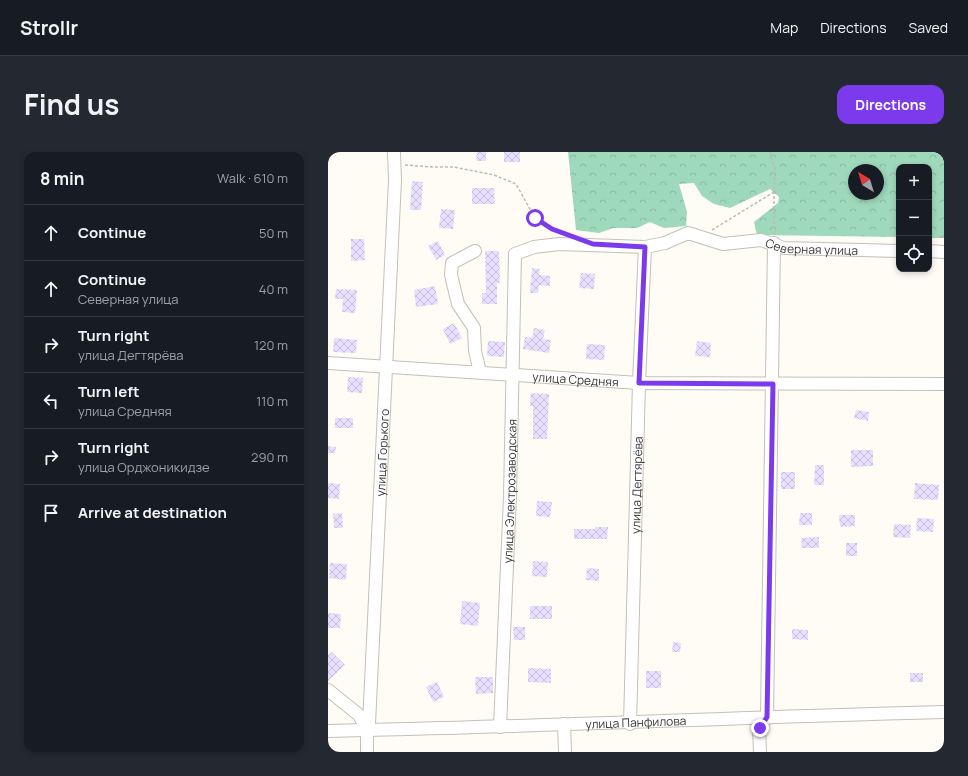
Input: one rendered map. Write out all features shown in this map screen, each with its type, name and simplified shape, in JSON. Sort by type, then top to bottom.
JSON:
[{"type":"street","name":"улица Горького","points":[[367,752],[387,367],[395,158]]},
{"type":"street","name":"Северная улица","points":[[515,254],[534,247],[559,244],[645,247],[665,243],[688,233],[702,236],[723,244],[761,240],[774,243],[784,248],[896,251]]},
{"type":"street","points":[[760,752],[760,728],[767,717],[774,243]]},
{"type":"street","name":"улица Дегтярёва","points":[[630,724],[639,383],[645,247]]},
{"type":"street","points":[[474,250],[452,262],[451,275],[458,304],[474,328],[475,351],[480,372]]},
{"type":"street","points":[[932,251],[944,252]]},
{"type":"street","name":"улица Электрозаводская","points":[[500,727],[510,496],[515,254]]},
{"type":"street","name":"улица Средняя","points":[[328,363],[639,383],[944,384]]},
{"type":"street","points":[[328,690],[359,715],[367,730]]},
{"type":"street","name":"улица Панфилова","points":[[328,731],[564,724],[630,724],[767,717],[944,712]]},
{"type":"street","points":[[564,724],[565,752]]},
{"type":"path","points":[[770,152],[775,168],[774,243]]},
{"type":"path","points":[[395,158],[433,167],[454,166],[494,175],[516,184],[535,218],[552,229],[573,236]]},
{"type":"path","points":[[702,236],[774,192]]},
{"type":"green space","points":[[568,152],[944,152],[944,238],[932,238],[932,164],[896,164],[896,237],[757,235],[754,222],[778,203],[779,197],[770,189],[730,208],[714,204],[702,196],[694,183],[679,184],[687,212],[686,226],[664,228],[650,222],[637,228],[613,228],[599,233],[576,230]]},
{"type":"building","points":[[477,152],[486,152],[486,161],[476,161]]},
{"type":"building","points":[[504,152],[520,152],[520,162],[504,162]]},
{"type":"building","points":[[412,181],[423,182],[421,210],[410,210]]},
{"type":"building","points":[[472,188],[494,188],[495,204],[472,204]]},
{"type":"building","points":[[441,209],[455,210],[453,229],[439,228]]},
{"type":"building","points":[[351,239],[364,239],[365,260],[351,261]]},
{"type":"building","points":[[438,241],[445,255],[436,260],[428,246]]},
{"type":"building","points":[[485,251],[499,251],[500,283],[497,283],[497,304],[482,304],[482,293],[486,293]]},
{"type":"building","points":[[532,268],[540,269],[539,275],[550,276],[550,286],[539,285],[538,293],[530,293]]},
{"type":"building","points":[[581,273],[595,274],[594,289],[579,288]]},
{"type":"building","points":[[435,286],[438,304],[416,307],[414,290]]},
{"type":"building","points":[[336,289],[357,290],[355,313],[342,312],[343,299],[335,299]]},
{"type":"building","points":[[454,323],[462,338],[450,344],[443,329]]},
{"type":"building","points":[[534,328],[545,330],[543,339],[551,340],[549,353],[523,349],[525,337],[532,338]]},
{"type":"building","points":[[334,338],[357,340],[356,353],[333,352]]},
{"type":"building","points":[[488,341],[505,342],[504,357],[487,356]]},
{"type":"building","points":[[697,341],[711,343],[710,357],[695,356]]},
{"type":"building","points":[[587,344],[605,345],[604,360],[586,359]]},
{"type":"building","points":[[348,377],[363,378],[362,393],[347,392]]},
{"type":"building","points":[[531,393],[549,394],[547,439],[533,439],[533,406],[530,406]]},
{"type":"building","points":[[856,410],[869,412],[868,421],[854,418]]},
{"type":"building","points":[[335,418],[353,418],[353,428],[335,428]]},
{"type":"building","points":[[328,446],[336,447],[335,453],[328,453]]},
{"type":"building","points":[[851,450],[873,450],[873,466],[851,467]]},
{"type":"building","points":[[815,465],[824,465],[824,485],[814,485]]},
{"type":"building","points":[[781,472],[795,472],[795,489],[781,489]]},
{"type":"building","points":[[328,483],[340,484],[339,499],[328,498]]},
{"type":"building","points":[[915,483],[939,485],[938,500],[914,499]]},
{"type":"building","points":[[537,501],[552,502],[550,517],[536,516]]},
{"type":"building","points":[[342,513],[343,528],[334,528],[333,514]]},
{"type":"building","points":[[800,513],[812,513],[812,525],[799,525]]},
{"type":"building","points":[[839,515],[855,515],[855,526],[840,527]]},
{"type":"building","points":[[917,518],[934,519],[933,532],[916,531]]},
{"type":"building","points":[[894,524],[911,525],[910,538],[893,537]]},
{"type":"building","points":[[595,527],[608,527],[607,539],[574,539],[574,529],[595,529]]},
{"type":"building","points":[[819,537],[819,548],[802,548],[801,538]]},
{"type":"building","points":[[846,543],[857,543],[857,556],[846,556]]},
{"type":"building","points":[[533,561],[548,562],[547,577],[532,576]]},
{"type":"building","points":[[330,563],[347,564],[346,580],[329,578]]},
{"type":"building","points":[[587,568],[599,569],[599,581],[586,580]]},
{"type":"building","points":[[462,601],[480,603],[478,626],[460,624]]},
{"type":"building","points":[[530,606],[552,606],[552,619],[530,619]]},
{"type":"building","points":[[328,613],[341,614],[340,628],[328,628]]},
{"type":"building","points":[[513,627],[525,627],[525,640],[514,640]]},
{"type":"building","points":[[792,629],[808,630],[808,640],[792,639]]},
{"type":"building","points":[[673,642],[681,643],[680,652],[672,652]]},
{"type":"building","points":[[332,652],[345,665],[328,681],[328,655]]},
{"type":"building","points":[[528,668],[551,669],[551,683],[528,682]]},
{"type":"building","points":[[646,671],[661,671],[661,688],[646,688]]},
{"type":"building","points":[[910,673],[923,673],[923,682],[910,682]]},
{"type":"building","points":[[475,677],[493,677],[493,693],[476,694]]},
{"type":"building","points":[[437,682],[444,697],[433,702],[426,687]]},
{"type":"route","points":[[535,218],[552,229],[593,244],[645,247],[639,383],[773,384],[767,717],[760,728]]}]
